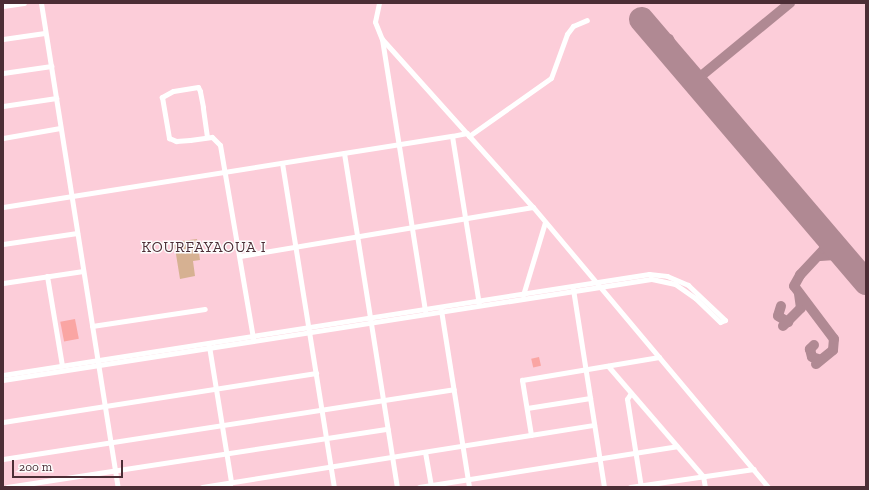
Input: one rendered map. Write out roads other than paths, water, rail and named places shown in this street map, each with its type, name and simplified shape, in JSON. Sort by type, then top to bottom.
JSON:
[{"type":"street","points":[[3,6],[24,3]]},
{"type":"street","points":[[41,3],[118,487]]},
{"type":"street","points":[[379,3],[375,22],[382,39],[425,312]]},
{"type":"street","points":[[3,207],[468,134],[551,78],[567,34],[573,26],[586,20]]},
{"type":"street","points":[[3,39],[45,33]]},
{"type":"street","points":[[382,39],[533,208],[768,487]]},
{"type":"street","points":[[3,73],[51,66]]},
{"type":"street","points":[[207,137],[198,87],[173,91],[162,97],[169,138],[176,142],[190,140],[212,136],[216,139],[224,158],[225,172],[253,338]]},
{"type":"street","points":[[3,106],[56,98]]},
{"type":"street","points":[[3,138],[60,128]]},
{"type":"street","points":[[452,136],[479,304]]},
{"type":"street","points":[[344,153],[397,487]]},
{"type":"street","points":[[282,163],[334,487]]},
{"type":"street","points":[[240,256],[533,208]]},
{"type":"street","points":[[521,300],[545,222]]},
{"type":"street","points":[[3,244],[77,233]]},
{"type":"street","points":[[3,283],[83,271]]},
{"type":"street","points":[[3,380],[253,338],[479,304],[521,300],[573,289],[596,282],[649,274],[666,276],[688,285],[700,294],[724,321],[720,322],[686,290],[667,281],[651,279],[601,287],[573,289],[523,294],[479,304]]},
{"type":"street","points":[[47,276],[62,366]]},
{"type":"street","points":[[573,289],[604,487]]},
{"type":"street","points":[[92,326],[205,309]]},
{"type":"street","points":[[441,310],[469,487]]},
{"type":"street","points":[[209,345],[230,485]]},
{"type":"street","points":[[531,435],[522,380],[585,368],[608,366],[659,357]]},
{"type":"street","points":[[3,375],[62,366],[98,363]]},
{"type":"street","points":[[608,366],[703,476],[705,487]]},
{"type":"street","points":[[3,422],[316,373]]},
{"type":"street","points":[[3,459],[111,444],[454,389]]},
{"type":"street","points":[[631,394],[627,399],[641,486]]},
{"type":"street","points":[[527,408],[590,398]]},
{"type":"street","points":[[202,487],[230,485],[331,467],[594,425]]},
{"type":"street","points":[[7,487],[116,473],[388,429]]},
{"type":"street","points":[[419,487],[677,446]]},
{"type":"street","points":[[425,452],[431,486]]},
{"type":"street","points":[[630,487],[754,469]]},
{"type":"district","name":"KOURFAYAOUA I","points":[[204,248]]}]
